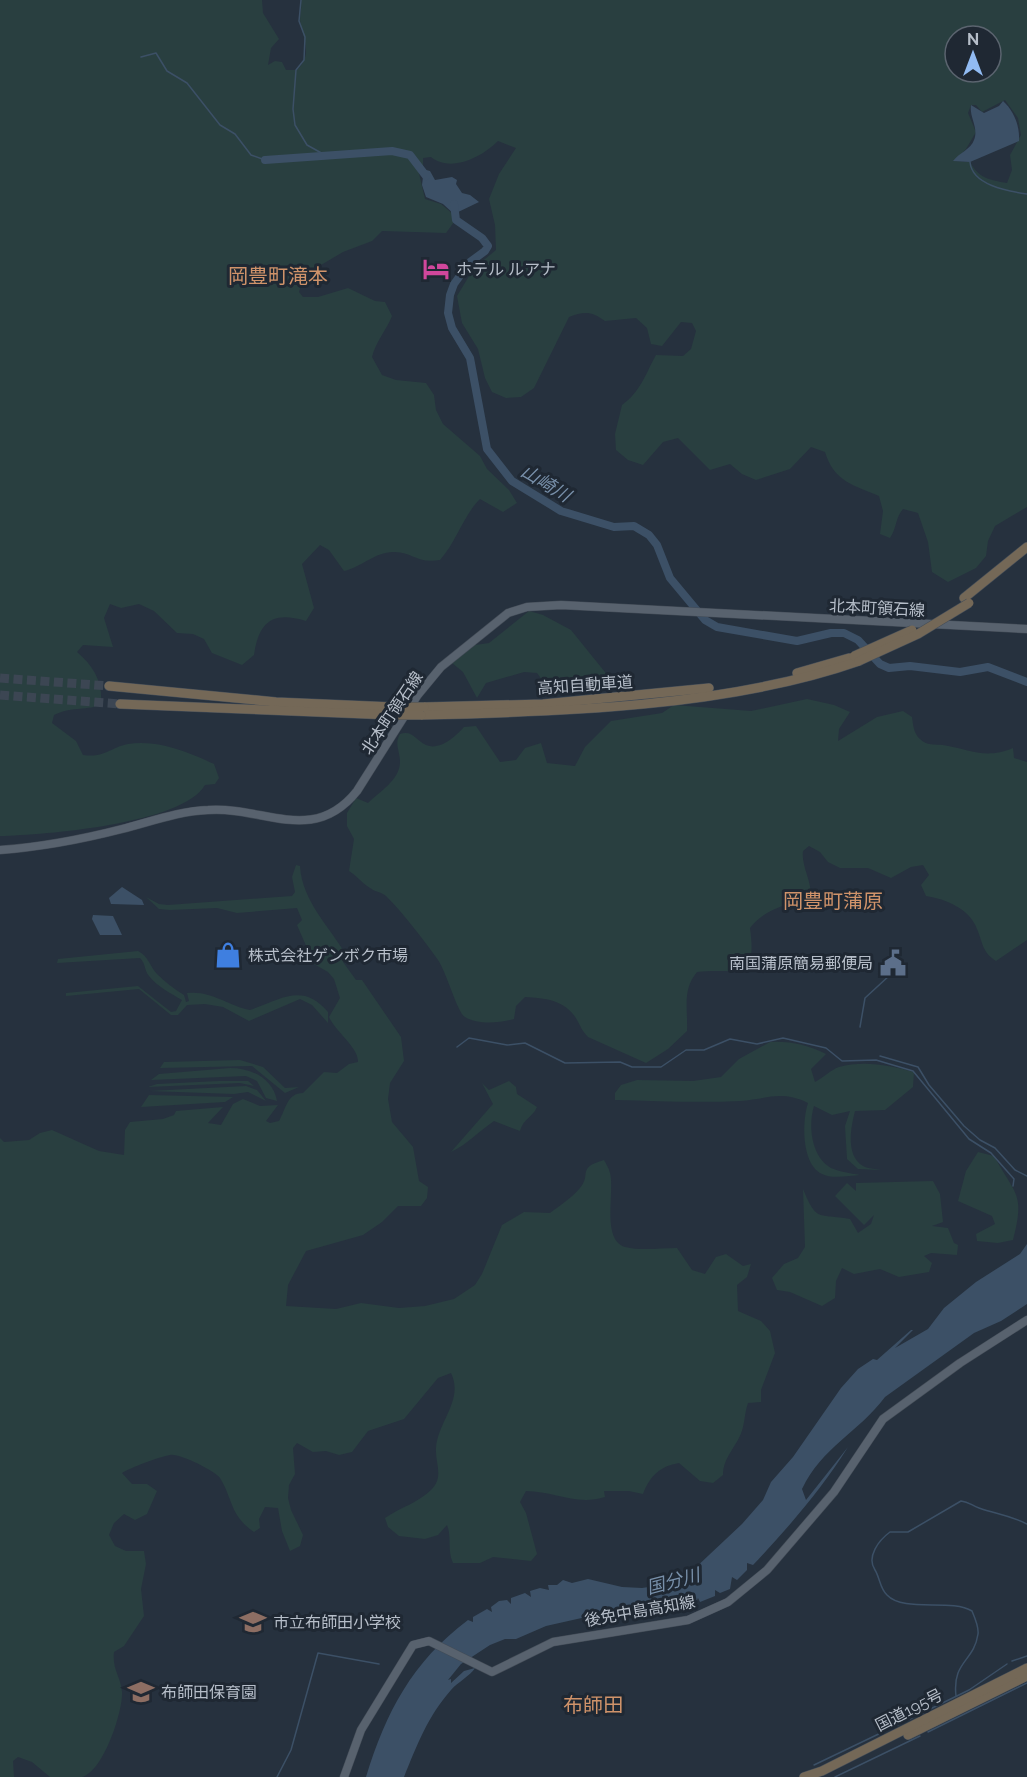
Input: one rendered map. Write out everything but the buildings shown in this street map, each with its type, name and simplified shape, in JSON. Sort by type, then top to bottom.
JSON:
[{"type":"highway","name":"高知自動車道","points":[[966,601],[1027,547]]},
{"type":"highway","name":"高知自動車道","points":[[120,704],[423,711],[543,704],[694,690],[770,679],[856,658],[966,601],[1027,555]]},
{"type":"highway","name":"高知自動車道","points":[[109,686],[392,711]]},
{"type":"highway","name":"国道195号","points":[[804,1777],[822,1771],[1027,1668]]},
{"type":"highway","name":"国道195号","points":[[819,1777],[1027,1677]]},
{"type":"main road","name":"北本町領石線","points":[[0,850],[118,830],[206,810],[228,810],[300,822],[326,817],[348,802],[357,791],[429,679],[508,613],[543,605],[1027,629]]},
{"type":"main road","name":"後免中島高知線","points":[[344,1777],[361,1730],[404,1655],[417,1643],[432,1642],[483,1670],[496,1672],[530,1652],[566,1638],[688,1620],[729,1602],[766,1570],[834,1492],[883,1419],[960,1363],[1027,1320]]},
{"type":"green space","points":[[0,0],[262,0],[263,13],[279,39],[271,48],[268,65],[275,61],[282,62],[286,70],[297,70],[305,58],[306,51],[300,20],[301,0],[1027,0],[1027,507],[995,526],[988,541],[986,556],[976,568],[948,582],[932,572],[928,542],[918,513],[903,509],[890,538],[880,534],[883,511],[879,496],[839,476],[825,452],[811,447],[790,469],[756,480],[742,474],[730,464],[710,470],[678,438],[663,442],[643,465],[628,460],[616,450],[615,434],[622,405],[638,388],[656,355],[683,356],[691,349],[696,331],[692,323],[681,322],[662,346],[651,344],[647,328],[636,318],[605,321],[592,314],[574,315],[569,317],[534,388],[521,397],[506,398],[492,392],[485,378],[478,349],[462,323],[457,296],[474,268],[496,250],[495,225],[489,199],[499,174],[516,148],[498,141],[484,152],[466,161],[448,164],[431,157],[423,158],[423,166],[418,169],[425,199],[441,204],[454,215],[454,222],[446,233],[382,231],[372,241],[343,252],[304,275],[299,292],[303,297],[318,297],[348,288],[375,301],[385,302],[392,316],[372,357],[382,375],[396,380],[426,383],[434,395],[436,410],[443,424],[480,456],[487,469],[509,490],[517,503],[503,512],[480,499],[440,560],[425,560],[399,552],[386,553],[344,571],[329,550],[320,545],[302,564],[314,608],[306,621],[285,617],[276,618],[270,622],[260,634],[254,655],[242,665],[212,653],[204,639],[193,634],[177,633],[154,611],[139,604],[121,608],[110,604],[104,618],[113,647],[83,645],[77,652],[93,669],[99,682],[101,705],[61,712],[54,715],[52,723],[76,741],[83,755],[102,754],[128,744],[150,743],[183,751],[214,764],[219,778],[215,784],[205,785],[192,798],[170,809],[111,825],[0,836]],"holes":[[[1005,100],[1018,118],[1021,135],[1010,155],[1012,170],[1007,183],[985,177],[977,172],[970,162],[955,161],[966,149],[976,132],[968,113],[971,105],[976,105],[982,112]]]},
{"type":"green space","points":[[529,611],[543,615],[571,630],[613,682],[608,688],[591,688],[554,696],[537,673],[524,672],[486,683],[477,698],[463,672],[452,663],[475,645],[489,643]]},
{"type":"green space","points":[[807,699],[834,705],[850,712],[839,729],[838,741],[877,717],[903,711],[912,717],[916,735],[925,743],[985,753],[1013,748],[1014,758],[1027,762],[1027,940],[996,961],[985,951],[974,922],[969,916],[949,902],[926,896],[921,885],[929,875],[923,865],[911,867],[891,878],[868,868],[840,868],[828,862],[820,852],[809,846],[803,851],[803,856],[811,895],[770,911],[756,921],[750,928],[752,946],[747,966],[733,971],[697,972],[689,986],[687,1031],[668,1049],[646,1063],[588,1037],[567,1008],[547,999],[525,997],[516,1006],[514,1019],[483,1022],[465,1017],[438,960],[413,927],[386,896],[364,884],[349,871],[354,839],[347,826],[347,813],[356,798],[368,803],[393,780],[400,762],[397,744],[400,734],[408,733],[426,745],[437,746],[452,738],[464,727],[476,726],[500,762],[516,760],[525,748],[541,743],[547,763],[575,766],[585,747],[611,721],[662,713],[674,705],[751,711]]},
{"type":"green space","points":[[296,865],[300,866],[306,891],[318,914],[348,958],[343,962],[356,980],[362,980],[401,1037],[404,1061],[390,1083],[388,1099],[392,1122],[413,1147],[419,1181],[428,1187],[427,1198],[421,1206],[398,1206],[382,1222],[363,1235],[306,1251],[288,1285],[286,1306],[336,1309],[361,1303],[399,1308],[425,1306],[454,1299],[475,1285],[482,1274],[502,1225],[524,1212],[550,1213],[580,1188],[590,1166],[604,1160],[611,1181],[610,1214],[613,1235],[625,1247],[677,1248],[692,1270],[705,1274],[716,1257],[726,1254],[743,1266],[751,1264],[747,1277],[737,1285],[738,1311],[761,1321],[770,1331],[775,1353],[761,1390],[761,1402],[748,1403],[741,1433],[726,1462],[723,1475],[713,1483],[700,1481],[679,1463],[656,1473],[643,1494],[629,1491],[604,1491],[605,1497],[584,1500],[526,1491],[520,1502],[526,1513],[537,1554],[531,1561],[493,1557],[480,1563],[453,1563],[447,1525],[438,1535],[425,1539],[399,1536],[388,1527],[385,1518],[422,1498],[436,1484],[438,1474],[436,1448],[454,1392],[451,1373],[438,1378],[404,1419],[368,1431],[352,1452],[339,1455],[326,1451],[313,1452],[297,1443],[293,1448],[295,1474],[289,1485],[288,1498],[303,1535],[300,1546],[290,1551],[282,1531],[278,1508],[265,1507],[259,1519],[260,1528],[254,1532],[240,1520],[220,1478],[196,1463],[170,1455],[126,1471],[122,1473],[132,1484],[147,1484],[157,1491],[147,1514],[135,1520],[124,1514],[114,1523],[109,1535],[115,1546],[126,1551],[144,1551],[146,1564],[141,1589],[144,1616],[124,1646],[114,1652],[114,1664],[122,1692],[119,1713],[110,1740],[97,1764],[90,1773],[82,1777],[50,1777],[32,1762],[18,1757],[13,1761],[14,1777],[0,1777],[0,1138],[4,1142],[29,1140],[40,1133],[52,1130],[99,1151],[124,1155],[125,1130],[130,1122],[163,1119],[174,1115],[176,1111],[223,1107],[208,1123],[221,1125],[233,1104],[243,1099],[260,1106],[278,1105],[266,1121],[270,1123],[279,1121],[290,1099],[303,1093],[324,1072],[337,1073],[349,1064],[358,1062],[355,1051],[329,1017],[340,998],[334,979],[328,972],[314,964],[297,925],[302,920],[297,908],[237,913],[217,908],[170,910],[159,909],[146,897],[159,904],[168,905],[292,896],[295,892],[292,877]]},
{"type":"green space","points":[[138,951],[160,977],[184,995],[186,1002],[189,1001],[187,993],[204,994],[250,1010],[282,998],[301,995],[310,997],[328,1012],[328,1023],[312,1005],[300,999],[249,1021],[223,1007],[205,1004],[187,1005],[178,1015],[171,1015],[139,989],[66,996],[66,993],[138,986],[171,1012],[176,1011],[182,1000],[164,990],[147,974],[140,958],[57,963],[58,959]]},
{"type":"green space","points":[[770,1042],[799,1044],[826,1054],[811,1069],[815,1082],[836,1068],[857,1064],[886,1065],[914,1072],[913,1087],[885,1110],[855,1111],[851,1140],[854,1155],[863,1166],[882,1170],[858,1169],[847,1159],[845,1126],[850,1111],[832,1115],[814,1106],[812,1114],[811,1131],[815,1149],[824,1163],[831,1168],[860,1175],[835,1177],[822,1174],[810,1161],[804,1131],[808,1103],[798,1099],[774,1096],[725,1102],[615,1100],[615,1093],[621,1085],[637,1080],[693,1081],[721,1077],[739,1059]]},
{"type":"green space","points":[[240,1060],[263,1067],[285,1088],[299,1087],[285,1093],[252,1066],[160,1068],[164,1062]]},
{"type":"green space","points":[[230,1068],[253,1072],[266,1080],[275,1093],[277,1101],[266,1098],[257,1081],[246,1076],[151,1080],[159,1074]]},
{"type":"green space","points":[[248,1081],[254,1086],[240,1083],[148,1087],[157,1084]]},
{"type":"green space","points":[[509,1081],[516,1087],[517,1094],[537,1107],[520,1131],[494,1121],[451,1152],[493,1104],[482,1083],[489,1090]]},
{"type":"green space","points":[[246,1086],[257,1090],[266,1101],[248,1092],[234,1094],[149,1091]]},
{"type":"green space","points":[[149,1095],[233,1097],[225,1102],[141,1107]]},
{"type":"green space","points":[[978,1152],[994,1156],[1016,1195],[1018,1213],[1013,1240],[998,1243],[977,1241],[976,1234],[995,1224],[992,1216],[958,1201],[966,1171]]},
{"type":"green space","points":[[933,1181],[940,1194],[943,1222],[932,1226],[948,1228],[954,1243],[958,1245],[957,1255],[931,1253],[924,1256],[932,1263],[929,1272],[899,1277],[880,1269],[854,1274],[842,1268],[836,1281],[835,1298],[822,1306],[790,1292],[777,1290],[772,1278],[784,1264],[798,1258],[805,1247],[803,1189],[816,1212],[825,1216],[850,1219],[858,1233],[871,1224],[874,1215],[864,1225],[835,1196],[847,1183],[856,1191],[856,1183]]},
{"type":"water","points":[[1003,101],[1015,119],[1019,141],[970,162],[953,161],[974,140],[971,105],[984,113],[999,106]]},
{"type":"water","points":[[419,168],[430,171],[435,180],[452,177],[457,180],[456,184],[462,193],[470,195],[479,202],[454,214],[443,204],[426,197]]},
{"type":"water","points":[[122,887],[142,900],[144,905],[111,904],[109,898]]},
{"type":"water","points":[[93,915],[113,916],[122,935],[100,935],[92,919]]},
{"type":"water","name":"国分川","points":[[1027,1244],[1027,1304],[1001,1321],[974,1333],[885,1397],[875,1410],[830,1451],[810,1474],[802,1489],[806,1500],[848,1447],[779,1537],[753,1565],[747,1563],[747,1570],[737,1580],[732,1577],[730,1589],[720,1593],[715,1590],[715,1596],[700,1602],[698,1598],[695,1604],[679,1608],[677,1605],[674,1609],[586,1617],[546,1626],[516,1639],[505,1639],[490,1645],[461,1664],[448,1680],[451,1679],[451,1683],[464,1671],[475,1668],[451,1690],[436,1710],[404,1777],[366,1777],[392,1710],[416,1671],[448,1636],[468,1620],[473,1622],[473,1617],[487,1609],[492,1612],[491,1607],[499,1601],[507,1600],[511,1604],[511,1598],[525,1593],[531,1597],[530,1591],[540,1588],[549,1590],[548,1585],[557,1585],[563,1580],[572,1583],[588,1579],[622,1587],[642,1588],[662,1585],[692,1571],[742,1524],[763,1500],[771,1482],[793,1457],[841,1388],[858,1369],[873,1359],[877,1360],[911,1330],[913,1330],[895,1348],[928,1329],[944,1308],[976,1282],[1020,1254]]},
{"type":"waterway","points":[[301,0],[299,21],[305,37],[304,60],[296,70],[293,109],[295,125],[307,145],[325,155]]},
{"type":"waterway","points":[[141,57],[156,53],[167,71],[187,83],[220,125],[235,134],[251,155],[265,160]]},
{"type":"waterway","name":"山崎川","points":[[265,160],[392,151],[410,155],[426,176]]},
{"type":"waterway","points":[[970,162],[977,176],[992,186],[1027,194]]},
{"type":"waterway","name":"山崎川","points":[[454,204],[456,220],[482,238],[488,246],[470,262],[454,284],[448,313],[452,328],[470,358],[487,449],[512,481],[561,511],[614,527],[634,526],[649,535],[657,545],[670,578],[705,620],[717,627],[797,641],[831,633],[844,633],[858,640],[880,664],[889,668],[910,666],[960,672],[988,667],[1027,682]]},
{"type":"waterway","points":[[860,1027],[865,998],[890,975]]},
{"type":"waterway","points":[[457,1047],[469,1038],[507,1045],[525,1043],[565,1063],[620,1062],[632,1067],[661,1067],[686,1050],[704,1050],[730,1039],[757,1044],[783,1038],[826,1048],[842,1061],[876,1060],[913,1071],[969,1139],[991,1153],[1014,1179],[1013,1186]]},
{"type":"waterway","points":[[880,1056],[918,1067],[929,1085],[964,1126],[980,1140],[995,1148],[1015,1170],[1027,1176]]},
{"type":"waterway","points":[[956,1696],[957,1675],[972,1651],[978,1634],[972,1611],[963,1607],[904,1603],[887,1595],[873,1565],[875,1549],[890,1532],[908,1532],[961,1501],[1027,1524]]},
{"type":"waterway","points":[[277,1777],[291,1750],[318,1653],[379,1664]]},
{"type":"waterway","points":[[1012,1661],[1027,1656]]},
{"type":"waterway","points":[[918,1715],[969,1690],[1007,1664]]},
{"type":"waterway","points":[[928,1732],[1027,1683]]},
{"type":"waterway","points":[[814,1765],[912,1718]]},
{"type":"waterway","points":[[835,1777],[920,1736]]},
{"type":"tunnel","points":[[0,678],[109,686]]},
{"type":"tunnel","points":[[0,695],[120,704]]},
{"type":"place","name":"ホテル ルアナ","points":[[436,269]]},
{"type":"place","name":"株式会社ゲンボク市場","points":[[228,955]]},
{"type":"place","name":"南国蒲原簡易郵便局","points":[[893,963]]},
{"type":"place","name":"市立布師田小学校","points":[[253,1622]]},
{"type":"place","name":"布師田保育園","points":[[141,1692]]},
{"type":"district","name":"岡豊町滝本","points":[[278,276]]},
{"type":"district","name":"岡豊町蒲原","points":[[833,901]]},
{"type":"district","name":"布師田","points":[[593,1705]]}]
